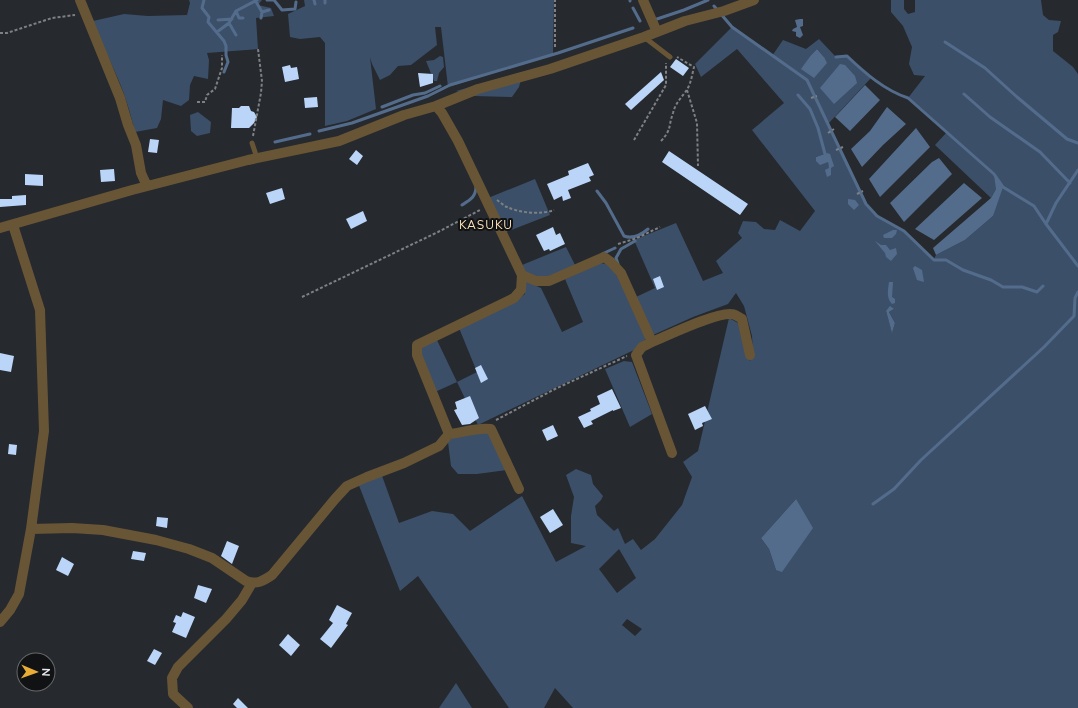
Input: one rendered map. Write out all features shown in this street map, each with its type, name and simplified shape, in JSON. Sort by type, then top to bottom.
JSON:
[{"type":"street","points":[[80,0],[120,98],[136,145],[141,173],[147,186]]},
{"type":"street","points":[[643,0],[657,32]]},
{"type":"street","points":[[0,228],[147,186],[257,158],[339,141],[404,115],[436,106],[478,89],[550,69],[644,37],[685,21],[754,0]]},
{"type":"street","points":[[436,106],[458,141],[522,276],[521,290],[514,298],[417,345],[417,355],[449,434]]},
{"type":"street","points":[[0,622],[10,610],[19,594],[31,529],[44,431],[40,310],[13,225]]},
{"type":"street","points":[[522,276],[536,282],[549,281],[604,257],[621,273],[652,342]]},
{"type":"street","points":[[672,453],[636,355],[642,348],[652,342],[724,314],[733,314],[742,319],[750,355]]},
{"type":"street","points":[[449,434],[457,434],[482,428],[491,429],[519,489]]},
{"type":"street","points":[[31,529],[72,528],[103,530],[156,540],[189,549],[212,558],[246,581],[252,583],[262,582],[272,575],[347,486],[404,463],[439,446],[449,434]]},
{"type":"street","points":[[188,708],[173,694],[172,678],[178,667],[226,619],[242,600],[252,583]]},
{"type":"lane","points":[[644,37],[668,56]]},
{"type":"lane","points":[[252,143],[257,158]]},
{"type":"path","points":[[555,0],[555,47]]},
{"type":"path","points":[[0,33],[7,33],[52,18],[85,14]]},
{"type":"path","points":[[252,143],[262,82],[258,49]]},
{"type":"path","points":[[634,140],[666,85],[668,56],[674,54],[694,67],[692,78],[687,90],[678,100],[672,113],[669,133],[661,142]]},
{"type":"path","points":[[198,102],[205,102],[207,95],[215,89],[222,68],[222,55]]},
{"type":"path","points":[[687,90],[697,123],[698,166]]},
{"type":"path","points":[[811,98],[817,96]]},
{"type":"path","points":[[828,133],[834,129]]},
{"type":"path","points":[[836,150],[843,148]]},
{"type":"path","points":[[857,194],[863,191]]},
{"type":"path","points":[[483,194],[493,197],[507,207],[519,211],[547,212],[554,210]]},
{"type":"path","points":[[302,297],[438,232],[488,205]]},
{"type":"path","points":[[618,244],[638,238],[660,227]]},
{"type":"path","points":[[482,428],[555,389],[628,356],[636,355]]},
{"type":"shaded area","points":[[189,0],[262,0],[258,5],[271,8],[274,16],[256,18],[258,49],[207,53],[209,60],[208,79],[194,76],[190,85],[189,100],[181,106],[163,100],[161,119],[157,128],[135,132],[121,87],[93,21],[124,14],[148,16],[187,15],[190,3]]},
{"type":"shaded area","points":[[304,0],[554,0],[553,55],[448,87],[441,27],[435,27],[437,45],[411,65],[398,66],[390,75],[380,80],[370,57],[376,109],[347,121],[325,126],[325,43],[320,37],[300,39],[290,37],[288,14],[305,6]]},
{"type":"shaded area","points":[[891,0],[904,0],[904,9],[908,14],[915,12],[915,0],[1041,0],[1043,15],[1049,20],[1061,21],[1058,32],[1053,35],[1053,51],[1073,67],[1078,74],[1078,708],[573,708],[555,688],[544,708],[509,708],[418,576],[400,591],[358,483],[381,473],[399,523],[432,511],[453,514],[470,531],[522,496],[556,562],[586,546],[571,543],[571,516],[574,497],[566,475],[576,469],[591,475],[593,484],[603,496],[595,506],[597,515],[614,531],[618,528],[625,544],[633,539],[641,550],[655,539],[682,505],[692,477],[683,462],[698,451],[729,318],[740,324],[750,361],[753,353],[752,336],[744,306],[736,293],[728,304],[693,317],[653,335],[636,297],[655,288],[634,240],[676,223],[703,281],[723,273],[716,261],[742,238],[738,233],[743,221],[756,222],[764,229],[775,230],[780,220],[800,231],[815,211],[752,130],[784,103],[737,49],[701,77],[695,64],[732,27],[772,56],[783,40],[806,49],[819,39],[836,57],[847,56],[871,78],[828,124],[866,204],[877,216],[904,231],[934,259],[936,255],[965,240],[993,216],[996,189],[991,198],[935,145],[947,132],[908,98],[925,76],[914,75],[909,64],[912,47],[903,26],[891,12]],"holes":[[[817,49],[824,57],[802,69]],[[827,153],[831,175],[828,162],[816,157]],[[894,309],[889,312],[895,323],[892,332],[886,311]],[[796,499],[776,570],[769,549],[761,538]],[[619,549],[636,578],[617,593],[599,569]],[[627,619],[642,629],[635,636],[622,625]]]},
{"type":"shaded area","points":[[803,19],[803,26],[800,27],[803,35],[800,38],[796,36],[796,32],[792,31],[797,27],[795,20]]},
{"type":"shaded area","points":[[817,49],[827,63],[814,78],[801,69]]},
{"type":"shaded area","points":[[440,56],[443,57],[444,67],[439,73],[437,81],[434,81],[426,61],[434,60]]},
{"type":"shaded area","points":[[840,64],[845,65],[855,76],[857,83],[834,104],[820,88]]},
{"type":"shaded area","points":[[523,72],[519,87],[512,97],[474,96],[456,91]]},
{"type":"shaded area","points":[[865,85],[880,100],[850,131],[835,117]]},
{"type":"shaded area","points":[[887,107],[906,124],[862,167],[851,149],[870,131]]},
{"type":"shaded area","points":[[198,112],[211,122],[210,133],[197,136],[191,131],[190,115]]},
{"type":"shaded area","points":[[916,128],[930,147],[880,197],[869,179]]},
{"type":"shaded area","points":[[827,153],[830,154],[834,166],[831,168],[831,175],[827,177],[825,170],[829,168],[828,162],[820,165],[816,161],[816,157]]},
{"type":"shaded area","points":[[939,158],[952,174],[904,222],[890,203],[932,162]]},
{"type":"shaded area","points":[[994,174],[1003,187],[993,216],[965,240],[936,255],[933,248],[991,198],[996,189]]},
{"type":"shaded area","points":[[535,179],[550,215],[506,232],[488,198]]},
{"type":"shaded area","points":[[964,183],[982,198],[934,240],[915,229]]},
{"type":"shaded area","points":[[848,199],[855,200],[859,205],[854,210],[848,204]]},
{"type":"shaded area","points":[[893,230],[897,230],[896,234],[892,238],[884,238],[883,235]]},
{"type":"shaded area","points":[[875,241],[881,245],[886,245],[890,250],[896,248],[897,254],[891,261],[886,257],[885,253]]},
{"type":"shaded area","points":[[566,247],[575,265],[545,279],[526,273],[522,265]]},
{"type":"shaded area","points":[[601,263],[609,265],[618,277],[646,338],[642,344],[634,350],[478,425],[457,382],[477,372],[459,328],[515,302],[525,294],[525,281],[541,288],[562,332],[583,322],[565,279]]},
{"type":"shaded area","points":[[915,266],[922,270],[924,282],[917,280],[913,268]]},
{"type":"shaded area","points":[[889,282],[893,282],[892,297],[895,299],[895,303],[892,304],[888,297]]},
{"type":"shaded area","points":[[890,306],[894,309],[889,312],[895,323],[892,333],[886,311]]},
{"type":"shaded area","points":[[436,338],[457,382],[435,392],[419,351],[422,345]]},
{"type":"shaded area","points":[[624,361],[632,362],[652,414],[630,427],[605,369]]},
{"type":"shaded area","points":[[489,432],[507,470],[477,474],[458,474],[451,466],[448,442],[453,437]]},
{"type":"shaded area","points":[[796,499],[813,528],[782,572],[776,570],[769,549],[761,538]]},
{"type":"shaded area","points":[[456,683],[472,708],[439,708]]},
{"type":"building","points":[[676,59],[689,68],[683,76],[670,67]]},
{"type":"building","points":[[290,65],[291,68],[297,67],[299,79],[285,82],[282,67]]},
{"type":"building","points":[[661,72],[664,80],[631,110],[625,104]]},
{"type":"building","points":[[418,73],[433,74],[433,83],[420,87]]},
{"type":"building","points":[[317,97],[318,107],[305,108],[304,98]]},
{"type":"building","points":[[241,106],[249,106],[251,111],[254,112],[257,117],[249,128],[231,128],[232,108],[239,108]]},
{"type":"building","points":[[150,139],[159,140],[157,153],[148,152]]},
{"type":"building","points":[[356,150],[363,156],[357,165],[349,159]]},
{"type":"building","points":[[669,151],[748,204],[740,215],[662,162]]},
{"type":"building","points":[[588,163],[594,175],[589,177],[591,181],[568,190],[571,198],[563,201],[562,196],[554,200],[547,184],[569,175],[568,171]]},
{"type":"building","points":[[114,169],[115,181],[101,182],[100,170]]},
{"type":"building","points":[[25,174],[43,175],[43,186],[25,185]]},
{"type":"building","points":[[282,188],[285,199],[270,204],[266,193]]},
{"type":"building","points":[[26,195],[26,205],[0,207],[0,199],[12,199],[12,196]]},
{"type":"building","points":[[363,211],[367,221],[351,229],[346,219]]},
{"type":"building","points":[[553,227],[556,235],[560,233],[565,244],[550,251],[549,249],[544,251],[536,235]]},
{"type":"building","points":[[660,276],[664,287],[657,290],[653,279]]},
{"type":"building","points":[[0,353],[14,356],[11,372],[0,370]]},
{"type":"building","points":[[481,365],[488,379],[481,383],[475,368]]},
{"type":"building","points":[[612,389],[621,408],[613,410],[591,421],[593,424],[584,428],[578,417],[591,411],[590,409],[600,404],[597,396]]},
{"type":"building","points":[[470,396],[479,418],[470,424],[462,425],[454,410],[457,409],[455,402]]},
{"type":"building","points":[[705,406],[712,419],[702,423],[703,426],[695,430],[688,414]]},
{"type":"building","points":[[553,425],[558,436],[547,441],[542,430]]},
{"type":"building","points":[[9,444],[17,445],[16,455],[8,454]]},
{"type":"building","points":[[553,509],[563,525],[550,533],[540,517]]},
{"type":"building","points":[[157,517],[168,518],[167,528],[156,526]]},
{"type":"building","points":[[227,541],[239,546],[232,564],[221,556]]},
{"type":"building","points":[[133,551],[146,553],[144,561],[131,559]]},
{"type":"building","points":[[62,557],[74,564],[68,576],[56,570]]},
{"type":"building","points":[[198,585],[212,589],[206,603],[194,598]]},
{"type":"building","points":[[337,605],[352,613],[346,624],[348,625],[331,648],[320,639],[333,623],[329,620]]},
{"type":"building","points":[[183,612],[195,617],[186,638],[172,632],[176,623],[173,622],[176,615],[181,617]]},
{"type":"building","points":[[288,634],[300,645],[291,656],[279,645]]},
{"type":"building","points":[[154,649],[162,653],[155,665],[147,661]]},
{"type":"building","points":[[238,698],[248,708],[237,708],[233,704]]},
{"type":"waterway","points":[[204,0],[202,8],[209,17],[208,22],[224,41],[226,46],[228,62],[224,72]]},
{"type":"waterway","points":[[255,0],[262,12],[261,18]]},
{"type":"waterway","points":[[217,32],[229,23],[236,11],[257,0]]},
{"type":"waterway","points":[[267,0],[274,0],[282,10],[295,9],[296,2]]},
{"type":"waterway","points":[[314,0],[315,4]]},
{"type":"waterway","points":[[654,20],[708,0]]},
{"type":"waterway","points":[[714,6],[732,27],[807,80],[866,204],[877,216],[904,231],[934,260],[946,260],[963,270],[991,280],[1003,287],[1022,287],[1037,292],[1043,286]]},
{"type":"waterway","points":[[633,8],[640,21]]},
{"type":"waterway","points":[[262,12],[269,10]]},
{"type":"waterway","points":[[236,11],[239,18],[243,18]]},
{"type":"waterway","points":[[218,20],[232,19]]},
{"type":"waterway","points":[[229,23],[236,35]]},
{"type":"waterway","points":[[319,131],[352,123],[428,96],[450,85],[558,53],[633,28]]},
{"type":"waterway","points":[[945,42],[985,68],[1067,139],[1078,143]]},
{"type":"waterway","points":[[836,57],[847,56],[883,86],[908,98],[994,174],[1003,187],[1034,206],[1078,266]]},
{"type":"waterway","points":[[382,107],[413,95],[425,93],[440,86]]},
{"type":"waterway","points":[[964,94],[990,117],[1040,152],[1070,183]]},
{"type":"waterway","points":[[798,95],[810,109],[818,128],[825,154]]},
{"type":"waterway","points":[[275,142],[310,134]]},
{"type":"waterway","points":[[1046,224],[1056,203],[1078,170]]},
{"type":"waterway","points":[[462,205],[474,196],[476,186]]},
{"type":"waterway","points":[[597,191],[606,203],[624,236],[636,236],[648,229]]},
{"type":"waterway","points":[[618,264],[616,258],[621,249],[635,241]]},
{"type":"waterway","points":[[602,254],[615,248]]},
{"type":"waterway","points":[[873,504],[894,489],[921,460],[1044,347],[1074,316],[1075,298],[1078,292]]},
{"type":"district","name":"KASUKU","points":[[486,225]]}]
